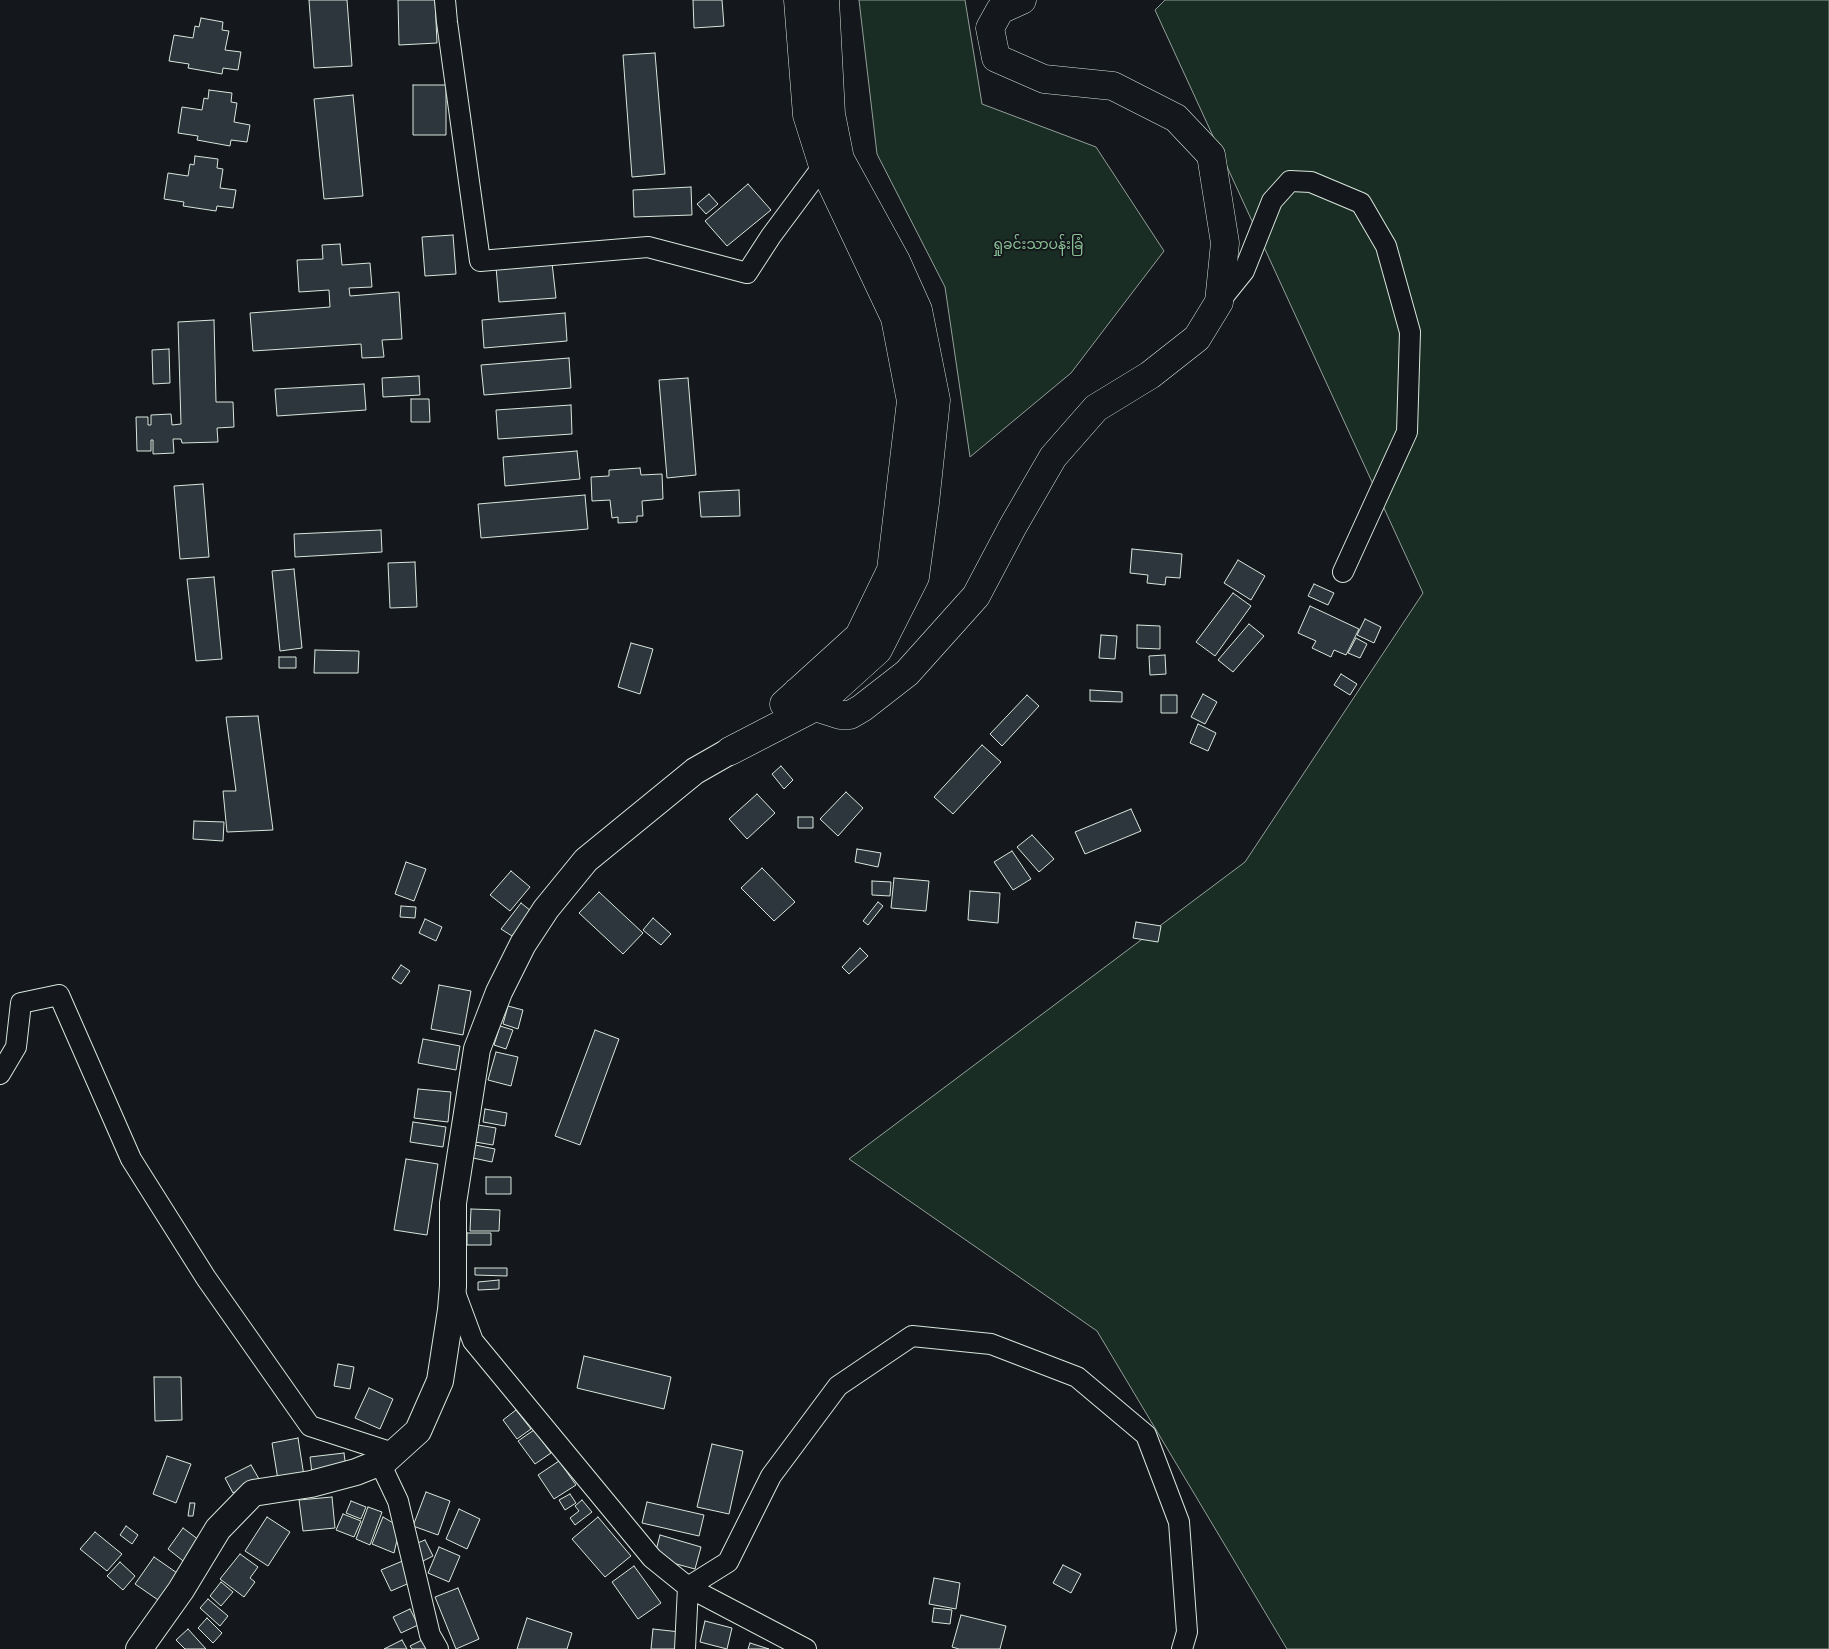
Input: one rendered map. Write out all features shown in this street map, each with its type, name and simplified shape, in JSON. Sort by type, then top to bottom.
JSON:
[{"type":"highway","points":[[798,0],[819,115],[823,166],[895,318],[911,401],[901,500],[891,570],[859,636],[806,700]]},
{"type":"highway","points":[[730,751],[878,650],[915,577],[936,400],[918,310],[896,261],[840,159],[819,115],[825,0]]},
{"type":"highway","points":[[806,700],[840,715],[850,715],[907,673],[976,596],[1053,456],[1096,408],[1150,374],[1197,338],[1219,302],[1225,242],[1211,155],[1176,118],[1113,86],[1044,79],[996,58],[990,28],[1000,10],[1022,0]]},
{"type":"main road","points":[[139,1649],[181,1590],[218,1529],[253,1493],[311,1484],[356,1472],[387,1458],[418,1431],[440,1381],[453,1286],[453,1203],[477,1049],[499,992],[519,952],[546,909],[586,860],[695,771],[730,751]]},
{"type":"street","points":[[446,0],[447,22],[480,261],[648,247],[747,273],[771,236],[823,166]]},
{"type":"street","points":[[1219,302],[1244,271],[1272,202],[1290,181],[1311,182],[1361,203],[1386,246],[1410,332],[1407,432],[1343,572]]},
{"type":"street","points":[[0,1074],[16,1048],[21,1003],[58,994],[131,1159],[206,1278],[310,1426],[387,1458],[430,1634],[438,1649]]},
{"type":"street","points":[[453,1286],[473,1341],[652,1558],[688,1587],[806,1649]]},
{"type":"street","points":[[688,1587],[728,1562],[771,1476],[838,1386],[912,1336],[991,1344],[1077,1376],[1146,1436],[1179,1522],[1187,1632],[1182,1649]]},
{"type":"street","points":[[685,1649],[688,1587]]},
{"type":"green space","name":"ရှုခင်းသာပန်းခြံ","points":[[859,0],[965,0],[982,104],[1096,147],[1164,251],[1071,373],[970,457],[945,287],[877,154]]},
{"type":"green space","points":[[1165,0],[1829,0],[1829,1649],[1287,1649],[1097,1331],[849,1159],[1245,862],[1423,593],[1155,10]]},
{"type":"building","points":[[309,0],[347,0],[352,66],[314,68]]},
{"type":"building","points":[[398,0],[435,0],[437,43],[399,45]]},
{"type":"building","points":[[693,0],[722,0],[724,26],[694,28]]},
{"type":"building","points":[[201,18],[223,22],[222,30],[229,31],[225,50],[241,52],[238,70],[223,68],[222,74],[188,68],[189,64],[169,61],[174,35],[193,38],[195,26],[199,27]]},
{"type":"building","points":[[655,53],[665,174],[632,177],[623,55]]},
{"type":"building","points":[[413,85],[446,85],[446,135],[413,135]]},
{"type":"building","points":[[209,90],[232,93],[231,102],[237,103],[234,122],[250,125],[247,142],[231,140],[230,146],[197,140],[198,136],[178,133],[182,107],[202,110],[204,98],[208,99]]},
{"type":"building","points":[[353,95],[363,196],[324,199],[314,99]]},
{"type":"building","points":[[195,156],[218,159],[217,168],[223,169],[220,188],[236,190],[233,208],[217,206],[216,211],[183,206],[184,202],[164,199],[168,173],[188,176],[190,164],[194,165]]},
{"type":"building","points":[[748,184],[771,210],[727,246],[705,221]]},
{"type":"building","points":[[691,187],[692,215],[634,217],[633,190]]},
{"type":"building","points":[[709,194],[718,204],[706,214],[697,204]]},
{"type":"building","points":[[453,235],[456,274],[425,276],[422,237]]},
{"type":"building","points":[[340,244],[342,265],[370,263],[372,287],[349,288],[350,296],[399,292],[402,339],[382,340],[384,357],[362,358],[361,344],[253,351],[250,313],[330,307],[329,290],[299,292],[297,260],[323,259],[322,245]]},
{"type":"building","points":[[552,263],[556,298],[499,302],[496,267]]},
{"type":"building","points":[[565,313],[567,341],[484,348],[482,320]]},
{"type":"building","points":[[214,320],[216,402],[233,402],[234,427],[217,428],[218,442],[182,443],[181,439],[173,439],[174,453],[153,454],[153,440],[151,440],[151,451],[137,451],[136,417],[148,417],[148,425],[151,425],[151,415],[171,414],[172,425],[181,424],[178,322]]},
{"type":"building","points":[[169,349],[170,383],[153,384],[152,350]]},
{"type":"building","points":[[569,358],[571,388],[484,395],[481,365]]},
{"type":"building","points":[[419,376],[420,395],[383,397],[382,378]]},
{"type":"building","points":[[688,378],[696,475],[667,478],[659,380]]},
{"type":"building","points":[[364,384],[366,410],[277,416],[275,389]]},
{"type":"building","points":[[411,399],[429,399],[430,422],[411,422]]},
{"type":"building","points":[[571,405],[572,434],[498,439],[496,410]]},
{"type":"building","points":[[577,451],[580,479],[505,486],[503,457]]},
{"type":"building","points":[[640,468],[641,475],[662,474],[663,499],[642,501],[643,516],[637,516],[637,522],[618,523],[618,517],[612,518],[610,500],[592,501],[591,477],[609,476],[609,470]]},
{"type":"building","points":[[203,484],[209,557],[180,559],[174,486]]},
{"type":"building","points":[[739,490],[740,516],[701,517],[699,492]]},
{"type":"building","points":[[585,495],[588,529],[481,538],[478,504]]},
{"type":"building","points":[[381,530],[382,552],[295,557],[294,534]]},
{"type":"building","points":[[1132,549],[1182,554],[1180,578],[1166,577],[1165,585],[1147,583],[1148,575],[1130,573]]},
{"type":"building","points":[[1238,560],[1265,576],[1251,600],[1224,583]]},
{"type":"building","points":[[415,562],[417,607],[390,608],[388,563]]},
{"type":"building","points":[[294,569],[302,648],[280,651],[272,571]]},
{"type":"building","points":[[214,577],[222,659],[196,661],[187,579]]},
{"type":"building","points":[[1314,584],[1334,593],[1328,605],[1308,596]]},
{"type":"building","points":[[1233,593],[1251,606],[1215,656],[1196,642]]},
{"type":"building","points":[[1310,606],[1359,629],[1346,655],[1334,650],[1331,657],[1312,648],[1316,641],[1298,633]]},
{"type":"building","points":[[1365,619],[1381,627],[1374,643],[1357,635]]},
{"type":"building","points":[[1249,624],[1264,636],[1233,672],[1218,660]]},
{"type":"building","points":[[1137,625],[1160,626],[1160,649],[1137,648]]},
{"type":"building","points":[[1101,635],[1117,636],[1115,659],[1099,658]]},
{"type":"building","points":[[1356,638],[1367,644],[1360,658],[1348,653]]},
{"type":"building","points":[[631,643],[653,649],[640,694],[618,687]]},
{"type":"building","points":[[315,650],[359,651],[358,673],[314,673]]},
{"type":"building","points":[[1165,655],[1166,674],[1150,675],[1149,656]]},
{"type":"building","points":[[279,657],[296,657],[296,668],[279,668]]},
{"type":"building","points":[[1341,674],[1357,684],[1350,695],[1334,685]]},
{"type":"building","points":[[1090,690],[1122,692],[1122,702],[1090,701]]},
{"type":"building","points":[[1203,694],[1217,702],[1205,724],[1191,717]]},
{"type":"building","points":[[1027,695],[1039,706],[1002,746],[990,734]]},
{"type":"building","points":[[1161,695],[1177,695],[1177,713],[1161,713]]},
{"type":"building","points":[[258,716],[273,830],[227,832],[223,791],[236,791],[226,717]]},
{"type":"building","points":[[1198,724],[1216,733],[1208,751],[1190,743]]},
{"type":"building","points":[[982,745],[1001,762],[953,814],[934,797]]},
{"type":"building","points":[[781,766],[793,780],[784,789],[772,774]]},
{"type":"building","points":[[846,792],[863,808],[838,836],[820,819]]},
{"type":"building","points":[[757,794],[775,813],[747,839],[729,819]]},
{"type":"building","points":[[1131,809],[1141,831],[1085,854],[1075,832]]},
{"type":"building","points":[[798,817],[813,817],[813,828],[798,828]]},
{"type":"building","points":[[194,821],[224,822],[223,841],[193,839]]},
{"type":"building","points":[[1032,835],[1054,859],[1039,872],[1017,847]]},
{"type":"building","points":[[857,849],[881,853],[878,867],[855,862]]},
{"type":"building","points":[[1012,851],[1031,879],[1013,890],[994,862]]},
{"type":"building","points":[[406,862],[426,869],[414,901],[395,894]]},
{"type":"building","points":[[762,868],[795,902],[774,921],[741,888]]},
{"type":"building","points":[[511,871],[530,887],[510,911],[490,895]]},
{"type":"building","points":[[894,878],[929,881],[926,911],[891,908]]},
{"type":"building","points":[[872,881],[891,882],[890,896],[872,895]]},
{"type":"building","points":[[970,891],[1000,893],[998,923],[968,920]]},
{"type":"building","points":[[599,892],[643,933],[623,954],[579,913]]},
{"type":"building","points":[[878,902],[883,906],[868,925],[863,921]]},
{"type":"building","points":[[521,903],[531,911],[512,936],[501,929]]},
{"type":"building","points":[[401,906],[416,907],[415,918],[400,917]]},
{"type":"building","points":[[653,918],[671,934],[661,945],[643,930]]},
{"type":"building","points":[[425,919],[442,927],[436,941],[419,933]]},
{"type":"building","points":[[1136,922],[1161,926],[1158,942],[1133,938]]},
{"type":"building","points":[[860,948],[868,956],[849,974],[842,967]]},
{"type":"building","points":[[401,965],[410,971],[401,984],[392,978]]},
{"type":"building","points":[[439,985],[471,991],[463,1035],[431,1029]]},
{"type":"building","points":[[508,1006],[523,1010],[518,1029],[503,1024]]},
{"type":"building","points":[[500,1026],[513,1030],[506,1049],[494,1045]]},
{"type":"building","points":[[595,1030],[619,1039],[580,1145],[555,1136]]},
{"type":"building","points":[[423,1039],[460,1046],[456,1070],[418,1063]]},
{"type":"building","points":[[496,1052],[518,1057],[511,1086],[488,1080]]},
{"type":"building","points":[[418,1089],[451,1092],[448,1122],[414,1118]]},
{"type":"building","points":[[485,1109],[507,1113],[505,1126],[483,1122]]},
{"type":"building","points":[[413,1122],[446,1127],[443,1147],[410,1142]]},
{"type":"building","points":[[478,1125],[496,1128],[493,1145],[475,1142]]},
{"type":"building","points":[[475,1145],[495,1149],[492,1162],[473,1158]]},
{"type":"building","points":[[406,1159],[438,1164],[427,1235],[394,1230]]},
{"type":"building","points":[[486,1177],[511,1177],[511,1194],[486,1194]]},
{"type":"building","points":[[471,1209],[500,1210],[499,1231],[470,1231]]},
{"type":"building","points":[[467,1233],[491,1233],[491,1245],[467,1245]]},
{"type":"building","points":[[475,1268],[507,1268],[507,1276],[475,1275]]},
{"type":"building","points":[[499,1280],[499,1289],[478,1290],[478,1282]]},
{"type":"building","points":[[584,1356],[671,1377],[664,1409],[577,1388]]},
{"type":"building","points":[[338,1364],[354,1367],[350,1389],[334,1386]]},
{"type":"building","points":[[154,1377],[181,1377],[182,1420],[155,1421]]},
{"type":"building","points":[[369,1388],[393,1399],[380,1429],[355,1418]]},
{"type":"building","points":[[516,1410],[531,1429],[517,1439],[503,1420]]},
{"type":"building","points":[[534,1430],[551,1453],[535,1464],[518,1441]]},
{"type":"building","points":[[298,1438],[304,1476],[278,1480],[272,1443]]},
{"type":"building","points":[[712,1444],[743,1451],[729,1514],[697,1507]]},
{"type":"building","points":[[344,1453],[346,1468],[312,1473],[310,1457]]},
{"type":"building","points":[[167,1456],[191,1464],[176,1503],[153,1494]]},
{"type":"building","points":[[559,1461],[576,1485],[554,1499],[538,1475]]},
{"type":"building","points":[[251,1465],[259,1479],[233,1493],[225,1478]]},
{"type":"building","points":[[426,1492],[450,1501],[438,1535],[413,1526]]},
{"type":"building","points":[[570,1494],[576,1503],[565,1510],[559,1500]]},
{"type":"building","points":[[332,1497],[335,1528],[303,1531],[299,1500]]},
{"type":"building","points":[[582,1500],[592,1512],[575,1525],[570,1518],[579,1511],[575,1506]]},
{"type":"building","points":[[351,1501],[366,1507],[361,1519],[346,1513]]},
{"type":"building","points":[[647,1502],[704,1515],[699,1536],[642,1523]]},
{"type":"building","points":[[190,1503],[195,1503],[193,1516],[188,1516]]},
{"type":"building","points":[[368,1507],[382,1512],[370,1545],[356,1539]]},
{"type":"building","points":[[459,1509],[480,1519],[467,1549],[446,1539]]},
{"type":"building","points":[[343,1514],[361,1521],[354,1537],[336,1530]]},
{"type":"building","points":[[267,1517],[290,1532],[268,1566],[245,1551]]},
{"type":"building","points":[[383,1517],[400,1527],[394,1553],[372,1544]]},
{"type":"building","points":[[598,1517],[631,1556],[605,1577],[572,1539]]},
{"type":"building","points":[[126,1526],[138,1535],[132,1544],[120,1535]]},
{"type":"building","points":[[183,1528],[203,1543],[187,1564],[168,1549]]},
{"type":"building","points":[[95,1532],[122,1554],[107,1571],[80,1549]]},
{"type":"building","points":[[660,1535],[701,1547],[695,1569],[654,1558]]},
{"type":"building","points":[[425,1540],[433,1556],[423,1561],[415,1544]]},
{"type":"building","points":[[439,1547],[460,1556],[449,1582],[428,1573]]},
{"type":"building","points":[[240,1554],[258,1567],[250,1578],[255,1582],[244,1597],[220,1579]]},
{"type":"building","points":[[154,1557],[180,1575],[161,1602],[135,1584]]},
{"type":"building","points":[[405,1560],[414,1581],[391,1591],[381,1570]]},
{"type":"building","points":[[120,1562],[135,1576],[123,1590],[107,1576]]},
{"type":"building","points":[[1063,1565],[1081,1574],[1071,1593],[1053,1583]]},
{"type":"building","points":[[634,1566],[661,1603],[638,1619],[612,1582]]},
{"type":"building","points":[[934,1578],[960,1583],[956,1609],[929,1604]]},
{"type":"building","points":[[221,1582],[233,1592],[221,1606],[210,1596]]},
{"type":"building","points":[[458,1588],[479,1639],[456,1649],[435,1597]]},
{"type":"building","points":[[208,1599],[228,1616],[220,1626],[200,1608]]},
{"type":"building","points":[[934,1608],[952,1610],[950,1624],[932,1622]]},
{"type":"building","points":[[410,1609],[418,1625],[401,1633],[393,1617]]},
{"type":"building","points":[[961,1615],[1006,1626],[1000,1649],[959,1649],[952,1647]]},
{"type":"building","points":[[207,1618],[222,1633],[213,1643],[198,1628]]},
{"type":"building","points":[[527,1618],[572,1633],[567,1649],[517,1649]]},
{"type":"building","points":[[705,1621],[732,1628],[727,1649],[700,1642]]},
{"type":"building","points":[[188,1629],[206,1649],[185,1649],[176,1640]]},
{"type":"building","points":[[653,1629],[680,1632],[679,1649],[651,1649]]},
{"type":"building","points":[[426,1638],[432,1649],[412,1649],[410,1646]]},
{"type":"building","points":[[402,1640],[407,1649],[384,1649]]},
{"type":"building","points":[[750,1643],[769,1649],[748,1649]]}]
